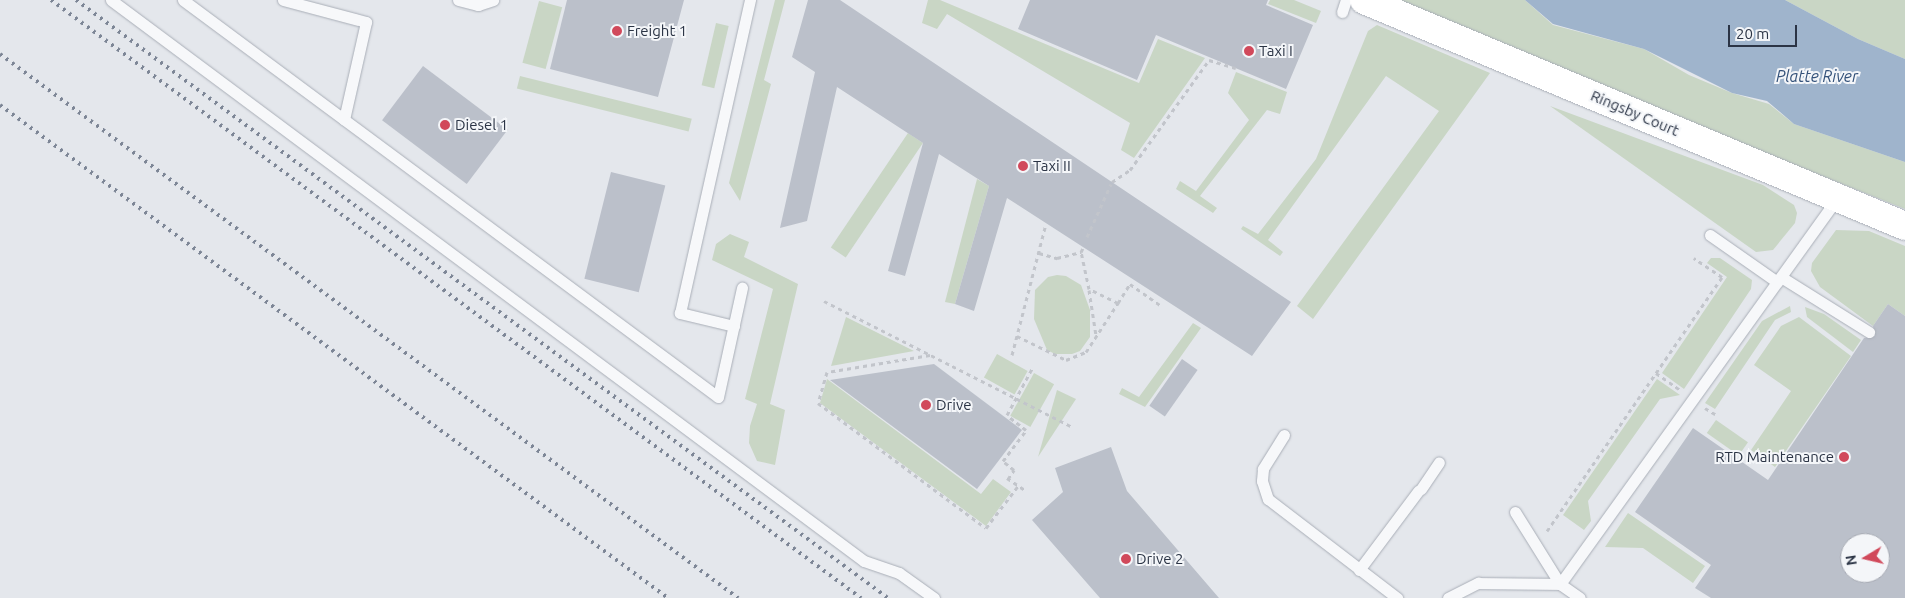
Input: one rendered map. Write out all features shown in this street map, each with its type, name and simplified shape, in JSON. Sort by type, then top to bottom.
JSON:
[{"type":"street","name":"Ringsby Court","points":[[1353,6],[1905,226]]},
{"type":"lane","points":[[111,0],[864,561],[899,572],[934,598]]},
{"type":"lane","points":[[183,0],[718,397],[742,288]]},
{"type":"lane","points":[[283,0],[366,22],[344,120]]},
{"type":"lane","points":[[458,0],[478,5],[493,0]]},
{"type":"lane","points":[[734,326],[680,313],[750,0]]},
{"type":"lane","points":[[1346,0],[1353,6]]},
{"type":"lane","points":[[1560,584],[1837,198]]},
{"type":"lane","points":[[1710,235],[1868,332]]},
{"type":"lane","points":[[1284,436],[1263,469],[1262,481],[1268,499],[1397,598]]},
{"type":"lane","points":[[1359,570],[1439,462]]},
{"type":"lane","points":[[1515,512],[1560,584],[1580,598]]},
{"type":"lane","points":[[1448,598],[1478,583],[1560,584]]},
{"type":"path","points":[[1087,237],[1111,183],[1130,170],[1209,60],[1236,68]]},
{"type":"path","points":[[1012,356],[1046,224]]},
{"type":"path","points":[[1083,248],[1081,252],[1096,336]]},
{"type":"path","points":[[1039,253],[1057,258],[1081,252]]},
{"type":"path","points":[[1536,546],[1722,277],[1694,258]]},
{"type":"path","points":[[1017,336],[1066,360],[1086,352],[1130,284],[1162,306]]},
{"type":"path","points":[[1089,289],[1118,303]]},
{"type":"path","points":[[824,300],[1072,427]]},
{"type":"path","points":[[930,355],[827,372],[818,403],[986,528],[1018,486]]},
{"type":"path","points":[[1026,491],[1008,478],[1014,470],[1003,461],[1026,430],[1007,415],[1033,367]]},
{"type":"green space","points":[[775,0],[785,0],[764,80],[771,84],[740,201],[729,183]]},
{"type":"green space","points":[[928,0],[940,0],[1139,83],[1158,39],[1205,58],[1134,158],[1121,150],[1130,123],[947,14],[937,29],[922,23]]},
{"type":"green space","points":[[1270,0],[1294,0],[1321,11],[1316,23],[1268,4]]},
{"type":"green space","points":[[1397,0],[1525,0],[1553,25],[1644,49],[1689,75],[1732,93],[1769,104],[1794,124],[1905,162],[1905,209],[1669,115]]},
{"type":"green space","points":[[1785,0],[1905,0],[1905,59],[1858,39]]},
{"type":"green space","points":[[539,1],[562,7],[546,69],[522,63]]},
{"type":"green space","points":[[716,23],[729,26],[714,88],[702,85]]},
{"type":"green space","points":[[1377,25],[1490,73],[1313,319],[1297,306],[1439,111],[1386,76],[1268,240],[1283,252],[1280,256],[1241,229],[1243,226],[1258,234],[1316,159],[1368,31]]},
{"type":"green space","points":[[1236,72],[1287,92],[1280,114],[1267,110],[1200,196],[1217,208],[1213,213],[1176,189],[1180,181],[1196,191],[1249,120],[1228,93]]},
{"type":"green space","points":[[520,76],[692,119],[689,131],[517,89]]},
{"type":"green space","points":[[1550,106],[1763,185],[1794,205],[1797,213],[1795,223],[1773,250],[1756,252]]},
{"type":"green space","points":[[908,133],[923,143],[846,257],[831,247]]},
{"type":"green space","points":[[977,179],[989,186],[955,304],[945,302]]},
{"type":"green space","points":[[1836,230],[1869,231],[1905,246],[1905,316],[1888,304],[1873,326],[1820,287],[1811,271],[1812,263]]},
{"type":"green space","points":[[730,234],[749,242],[744,257],[798,284],[770,404],[785,410],[775,465],[757,461],[749,443],[750,426],[757,404],[745,399],[773,289],[712,260],[716,244]]},
{"type":"green space","points":[[1711,258],[1720,258],[1752,280],[1751,289],[1684,389],[1662,373],[1727,277],[1707,263]]},
{"type":"green space","points":[[1066,276],[1081,285],[1090,310],[1090,337],[1080,351],[1072,354],[1055,354],[1047,350],[1034,319],[1035,290],[1048,277]]},
{"type":"green space","points":[[1790,306],[1791,312],[1775,320],[1715,409],[1705,403],[1762,321]]},
{"type":"green space","points":[[1805,307],[1824,314],[1861,340],[1853,352],[1807,317]]},
{"type":"green space","points":[[846,317],[914,351],[831,366]]},
{"type":"green space","points":[[1799,317],[1851,356],[1775,467],[1751,450],[1791,391],[1754,365],[1781,326]]},
{"type":"green space","points":[[1193,323],[1201,328],[1145,407],[1119,394],[1122,388],[1139,397]]},
{"type":"green space","points":[[997,354],[1028,371],[1015,395],[984,378]]},
{"type":"green space","points":[[1034,373],[1054,384],[1030,427],[1010,416]]},
{"type":"green space","points":[[827,379],[981,494],[993,479],[1011,492],[986,526],[820,403]]},
{"type":"green space","points":[[1657,379],[1680,395],[1660,399],[1588,501],[1591,521],[1584,530],[1563,515]]},
{"type":"green space","points":[[1057,390],[1076,399],[1038,457]]},
{"type":"green space","points":[[1716,420],[1748,442],[1739,455],[1707,433]]},
{"type":"green space","points":[[1628,513],[1705,566],[1693,583],[1643,548],[1605,547]]},
{"type":"water","name":"Platte River","points":[[1525,0],[1785,0],[1858,39],[1905,59],[1905,162],[1794,124],[1767,101],[1732,93],[1644,49],[1553,24]]},
{"type":"building","name":"Freight 1","points":[[567,0],[684,0],[658,97],[550,69]]},
{"type":"building","name":"Taxi II","points":[[808,0],[840,0],[1291,302],[1252,356],[1007,198],[974,311],[955,304],[989,186],[939,154],[905,276],[888,271],[923,143],[837,87],[807,221],[780,228],[815,72],[792,57]]},
{"type":"building","name":"Taxi I","points":[[1030,0],[1268,0],[1266,5],[1313,25],[1286,89],[1156,35],[1137,80],[1018,29]]},
{"type":"building","name":"Diesel 1","points":[[423,66],[508,130],[467,184],[382,120]]},
{"type":"building","points":[[611,172],[665,186],[639,292],[584,279]]},
{"type":"building","name":"RTD Maintenance","points":[[1888,304],[1905,316],[1905,598],[1711,598],[1695,588],[1711,565],[1635,512],[1693,428],[1768,480],[1864,338],[1875,336],[1873,326]]},
{"type":"building","points":[[1182,359],[1198,370],[1165,417],[1149,406]]},
{"type":"building","name":"Drive","points":[[934,364],[1022,430],[977,489],[830,380]]},
{"type":"building","name":"Drive 2","points":[[1111,447],[1127,491],[1219,598],[1100,598],[1032,520],[1063,492],[1055,468]]},
{"type":"railway","points":[[51,0],[861,598]]},
{"type":"railway","points":[[76,0],[888,598]]},
{"type":"railway","points":[[0,54],[738,598]]},
{"type":"railway","points":[[0,105],[668,598]]},
{"type":"place","name":"Freight 1","points":[[617,31]]},
{"type":"place","name":"Taxi I","points":[[1249,51]]},
{"type":"place","name":"Diesel 1","points":[[445,125]]},
{"type":"place","name":"Taxi II","points":[[1023,166]]},
{"type":"place","name":"Drive","points":[[926,405]]},
{"type":"place","name":"RTD Maintenance","points":[[1844,457]]},
{"type":"place","name":"Drive 2","points":[[1126,559]]}]
